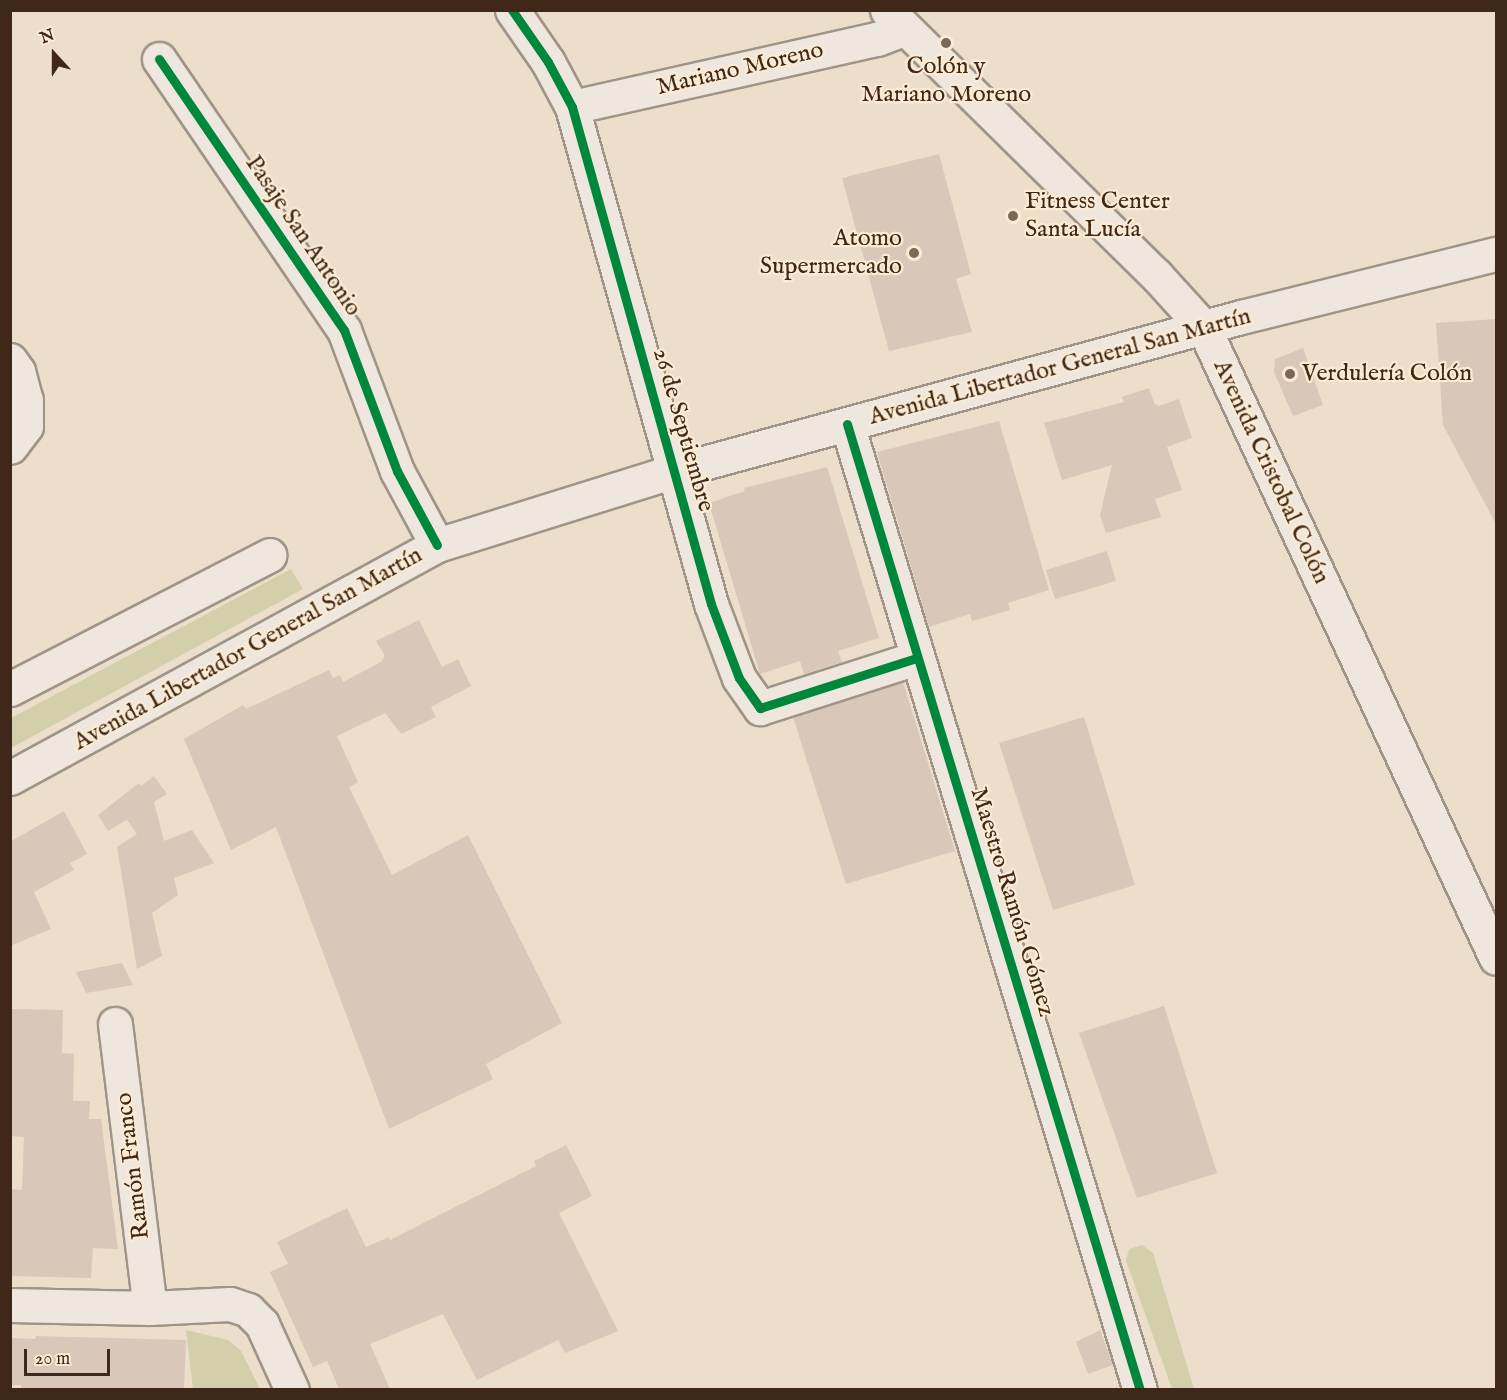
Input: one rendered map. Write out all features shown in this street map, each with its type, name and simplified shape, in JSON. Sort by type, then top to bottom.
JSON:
[{"type":"street","name":"26 de Septiembre","points":[[512,10],[548,62],[573,106],[711,604],[740,678],[760,708],[917,658]]},
{"type":"street","name":"Mariano Moreno","points":[[573,106],[877,39],[896,19]]},
{"type":"street","name":"Avenida Cristobal Colón","points":[[896,19],[1156,274],[1204,328],[1497,958]]},
{"type":"street","name":"Pasaje San Antonio","points":[[159,59],[344,330],[397,471],[438,545]]},
{"type":"street","name":"Avenida Libertador General San Martín","points":[[10,778],[438,545],[674,471],[1204,328],[1497,254]]},
{"type":"street","points":[[10,360],[18,371],[26,400],[18,436]]},
{"type":"street","name":"Maestro Ramón Gómez","points":[[847,424],[1140,1389]]},
{"type":"street","points":[[10,689],[270,555]]},
{"type":"street","name":"Ramón Franco","points":[[115,1024],[150,1308]]},
{"type":"street","points":[[10,1305],[150,1308],[230,1304],[248,1311],[262,1324],[292,1389]]},
{"type":"shaded area","points":[[291,569],[303,589],[11,748],[11,718]]},
{"type":"shaded area","points":[[1142,1245],[1153,1253],[1194,1389],[1172,1389],[1126,1261],[1129,1249]]},
{"type":"shaded area","points":[[186,1330],[228,1340],[241,1351],[260,1389],[193,1389]]},
{"type":"building","name":"Atomo Supermercado","points":[[939,154],[971,274],[956,279],[972,332],[889,351],[842,178]]},
{"type":"building","points":[[1497,319],[1497,526],[1443,425],[1436,323]]},
{"type":"building","points":[[1303,348],[1323,405],[1293,416],[1274,372],[1275,359]]},
{"type":"building","points":[[1149,388],[1154,403],[1159,406],[1179,399],[1192,438],[1167,447],[1182,490],[1155,499],[1161,517],[1106,533],[1100,515],[1112,465],[1062,480],[1044,423],[1124,402],[1122,397]]},
{"type":"building","points":[[999,421],[1049,590],[1008,603],[1010,610],[972,621],[970,614],[929,627],[877,452]]},
{"type":"building","points":[[827,467],[879,638],[838,651],[842,662],[804,674],[800,661],[760,674],[709,503],[745,491],[744,488]]},
{"type":"building","points":[[1107,551],[1116,581],[1055,599],[1046,570]]},
{"type":"building","points":[[419,620],[442,667],[458,659],[471,686],[431,707],[436,717],[401,734],[385,713],[337,736],[358,782],[349,787],[392,875],[468,835],[562,1023],[486,1064],[493,1079],[389,1129],[276,827],[231,850],[184,739],[243,705],[246,709],[329,670],[333,678],[340,675],[343,682],[381,662],[385,656],[376,641]]},
{"type":"building","points":[[903,682],[955,851],[846,884],[793,717]]},
{"type":"building","points":[[1084,717],[1135,885],[1053,910],[999,743]]},
{"type":"building","points":[[154,776],[167,794],[154,802],[164,841],[192,830],[214,863],[174,878],[178,895],[152,913],[162,956],[137,969],[117,847],[137,834],[127,820],[133,816],[108,831],[98,815],[139,783],[141,786]]},
{"type":"building","points":[[64,811],[87,854],[70,863],[74,870],[34,892],[51,929],[10,946],[10,842]]},
{"type":"building","points":[[122,963],[133,985],[86,993],[76,972]]},
{"type":"building","points":[[1164,1006],[1217,1173],[1137,1198],[1079,1033]]},
{"type":"building","points":[[10,1009],[63,1010],[62,1053],[74,1054],[73,1101],[90,1101],[89,1119],[101,1119],[118,1249],[93,1248],[91,1278],[10,1276],[10,1189],[22,1190],[24,1137],[10,1136]]},
{"type":"building","points":[[566,1145],[592,1196],[559,1213],[618,1331],[565,1353],[558,1340],[477,1380],[443,1314],[370,1344],[390,1389],[339,1389],[327,1361],[313,1367],[270,1272],[288,1264],[277,1242],[347,1208],[366,1247],[389,1237],[390,1240],[536,1166],[534,1161]]},
{"type":"building","points":[[1100,1330],[1113,1365],[1088,1374],[1076,1342]]},
{"type":"building","points":[[36,1336],[186,1340],[184,1389],[21,1389],[21,1385],[10,1385],[10,1338],[35,1339]]},
{"type":"cycle path","points":[[512,10],[548,62],[572,107],[711,604],[739,678],[760,708],[917,658]]},
{"type":"cycle path","points":[[159,59],[344,330],[397,471],[437,545]]},
{"type":"cycle path","points":[[847,424],[1140,1390]]},
{"type":"place","name":"Colón y Mariano Moreno","points":[[946,43]]},
{"type":"place","name":"Fitness Center Santa Lucía","points":[[1013,216]]},
{"type":"place","name":"Atomo Supermercado","points":[[914,253]]},
{"type":"place","name":"Verdulería Colón","points":[[1290,374]]}]
